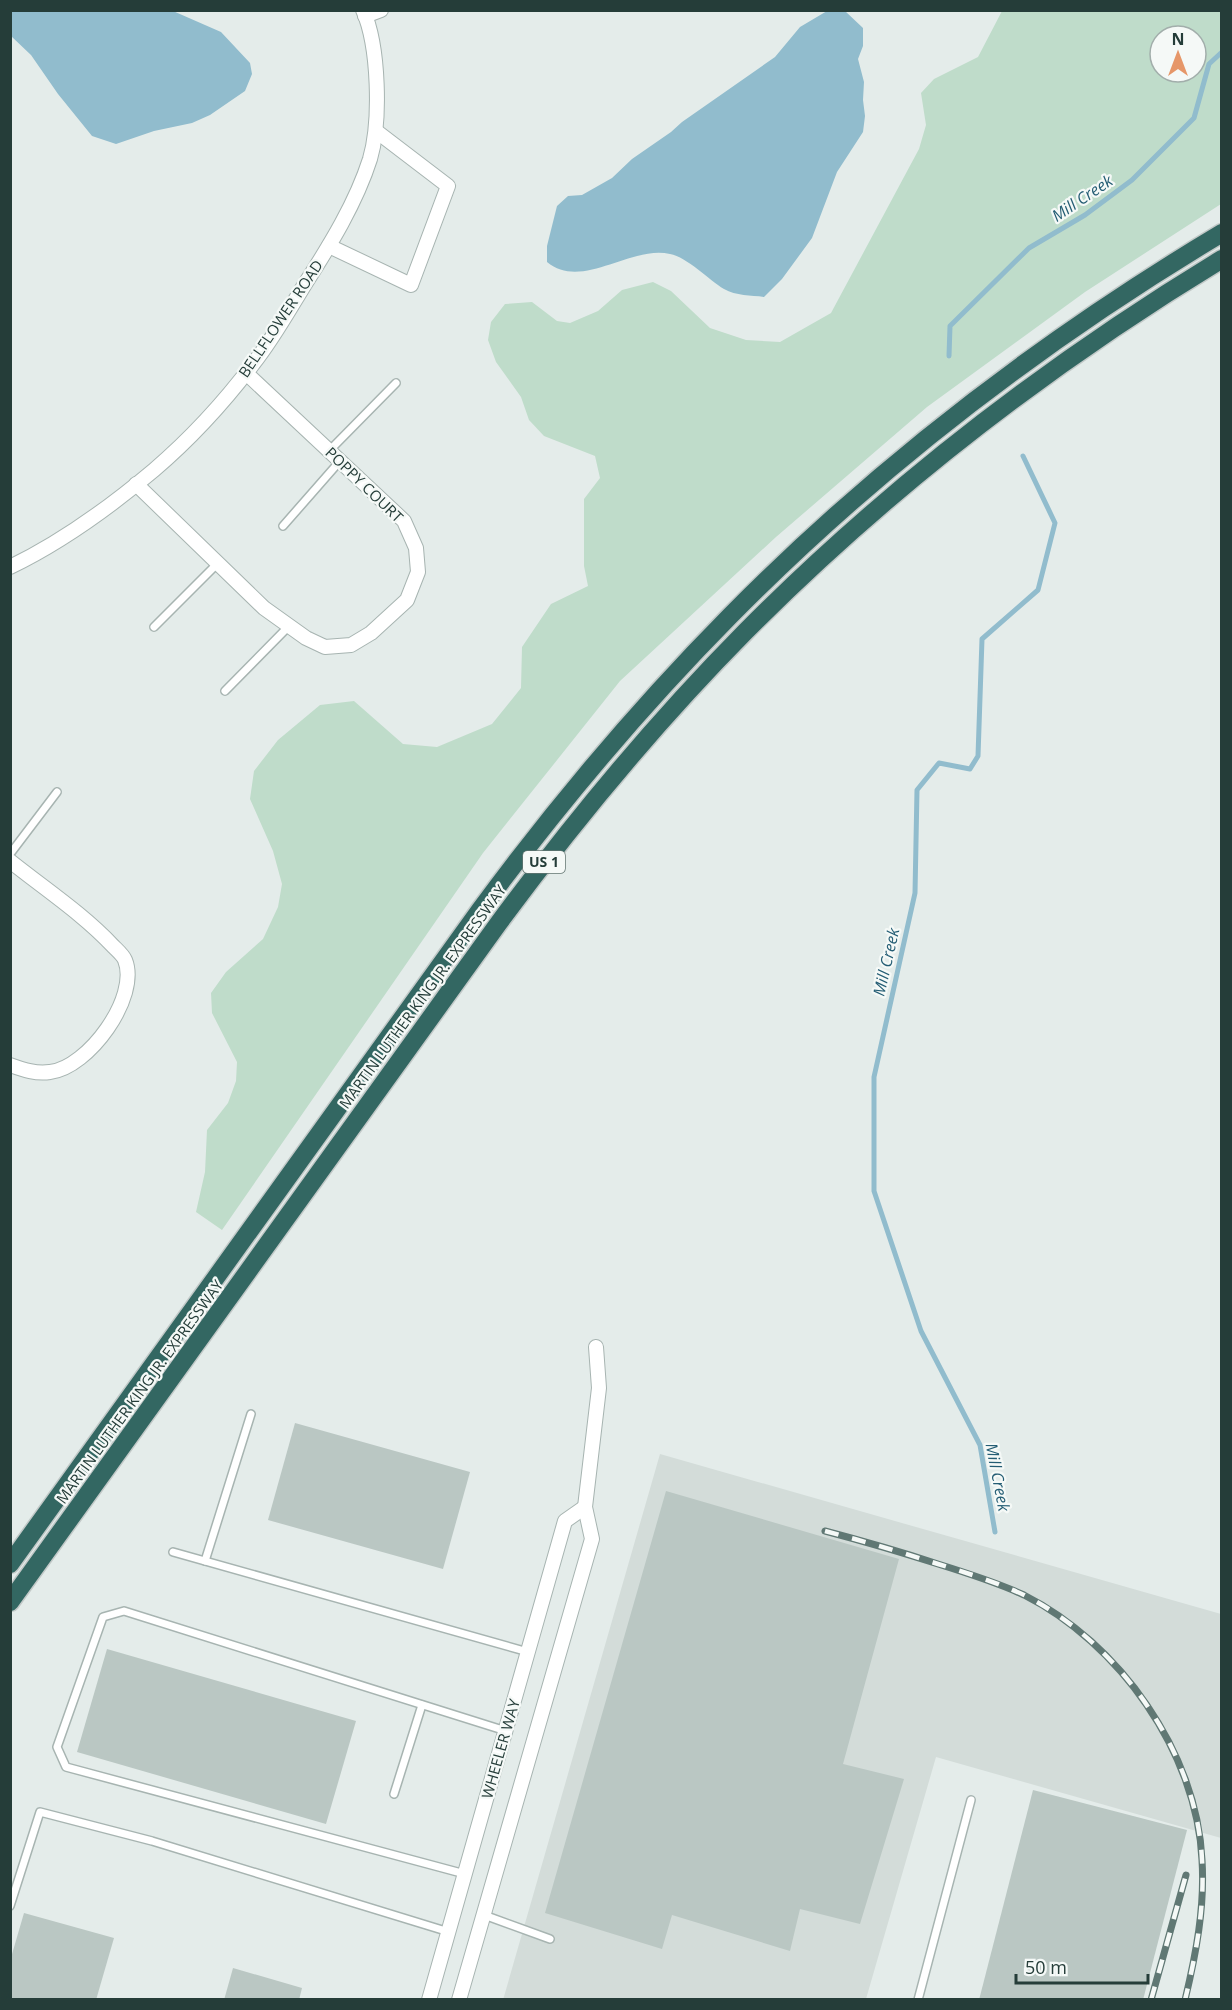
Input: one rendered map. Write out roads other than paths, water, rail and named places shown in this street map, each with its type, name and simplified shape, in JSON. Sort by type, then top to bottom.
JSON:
[{"type":"highway","name":"MARTIN LUTHER KING JR. EXPRESSWAY","points":[[10,1564],[480,910],[558,808],[649,702],[730,616],[777,571],[920,444],[1073,328],[1221,233]]},
{"type":"highway","name":"MARTIN LUTHER KING JR. EXPRESSWAY","points":[[10,1602],[498,924],[575,823],[658,725],[792,587],[934,462],[983,422],[1086,346],[1221,259]]},
{"type":"street","points":[[364,13],[381,10]]},
{"type":"street","name":"BELLFLOWER ROAD","points":[[10,567],[57,541],[136,484],[188,438],[246,373],[329,246],[361,184],[376,131],[373,48],[364,13]]},
{"type":"street","points":[[329,246],[411,285],[448,186],[376,131]]},
{"type":"street","name":"POPPY COURT","points":[[136,484],[264,608],[306,638],[326,647],[351,645],[371,633],[407,600],[418,572],[416,548],[404,521],[246,373]]},
{"type":"street","points":[[10,861],[104,937],[125,959],[128,981],[123,1002],[104,1034],[68,1066],[52,1072],[30,1072],[10,1065]]},
{"type":"street","name":"WHEELER WAY","points":[[459,2000],[592,1539],[585,1508],[599,1388],[596,1347]]},
{"type":"street","name":"WHEELER WAY","points":[[429,2000],[565,1521],[585,1508]]},
{"type":"lane","points":[[329,451],[396,383]]},
{"type":"lane","points":[[283,526],[340,461]]},
{"type":"lane","points":[[154,627],[218,563]]},
{"type":"lane","points":[[225,691],[289,626]]},
{"type":"lane","points":[[10,854],[57,792]]},
{"type":"lane","points":[[205,1561],[251,1414]]},
{"type":"lane","points":[[173,1552],[528,1652]]},
{"type":"lane","points":[[465,1874],[66,1767],[57,1747],[103,1617],[124,1611],[506,1731]]},
{"type":"lane","points":[[394,1794],[422,1705]]},
{"type":"lane","points":[[918,2000],[971,1800]]},
{"type":"lane","points":[[10,1906],[40,1812],[152,1841],[449,1932]]},
{"type":"lane","points":[[484,1915],[550,1939]]},
{"type":"water","points":[[10,11],[173,11],[221,32],[250,63],[252,74],[245,91],[210,115],[192,123],[154,131],[116,144],[92,136],[58,94],[31,55],[11,36]]},
{"type":"water","points":[[827,11],[845,11],[863,28],[863,46],[858,59],[864,82],[863,132],[837,172],[812,238],[782,279],[764,297],[729,291],[684,259],[670,254],[655,253],[639,256],[591,270],[575,272],[561,270],[547,262],[547,246],[557,206],[568,196],[582,195],[612,178],[632,159],[775,57],[800,27]]},
{"type":"waterway","name":"Mill Creek","points":[[949,356],[950,326],[1029,248],[1085,215],[1132,180],[1194,118],[1209,64],[1222,52]]},
{"type":"waterway","name":"Mill Creek","points":[[995,1532],[980,1445],[921,1331],[874,1191],[874,1077],[915,893],[917,790],[939,763],[970,769],[978,756],[982,639],[1038,590],[1055,523],[1023,456]]},
{"type":"railway","points":[[825,1531],[960,1571],[1024,1595],[1059,1616],[1091,1641],[1121,1671],[1147,1705],[1169,1741],[1185,1780],[1197,1820],[1203,1878],[1201,1913],[1185,2000]]},
{"type":"railway","points":[[1151,2000],[1186,1875]]}]
